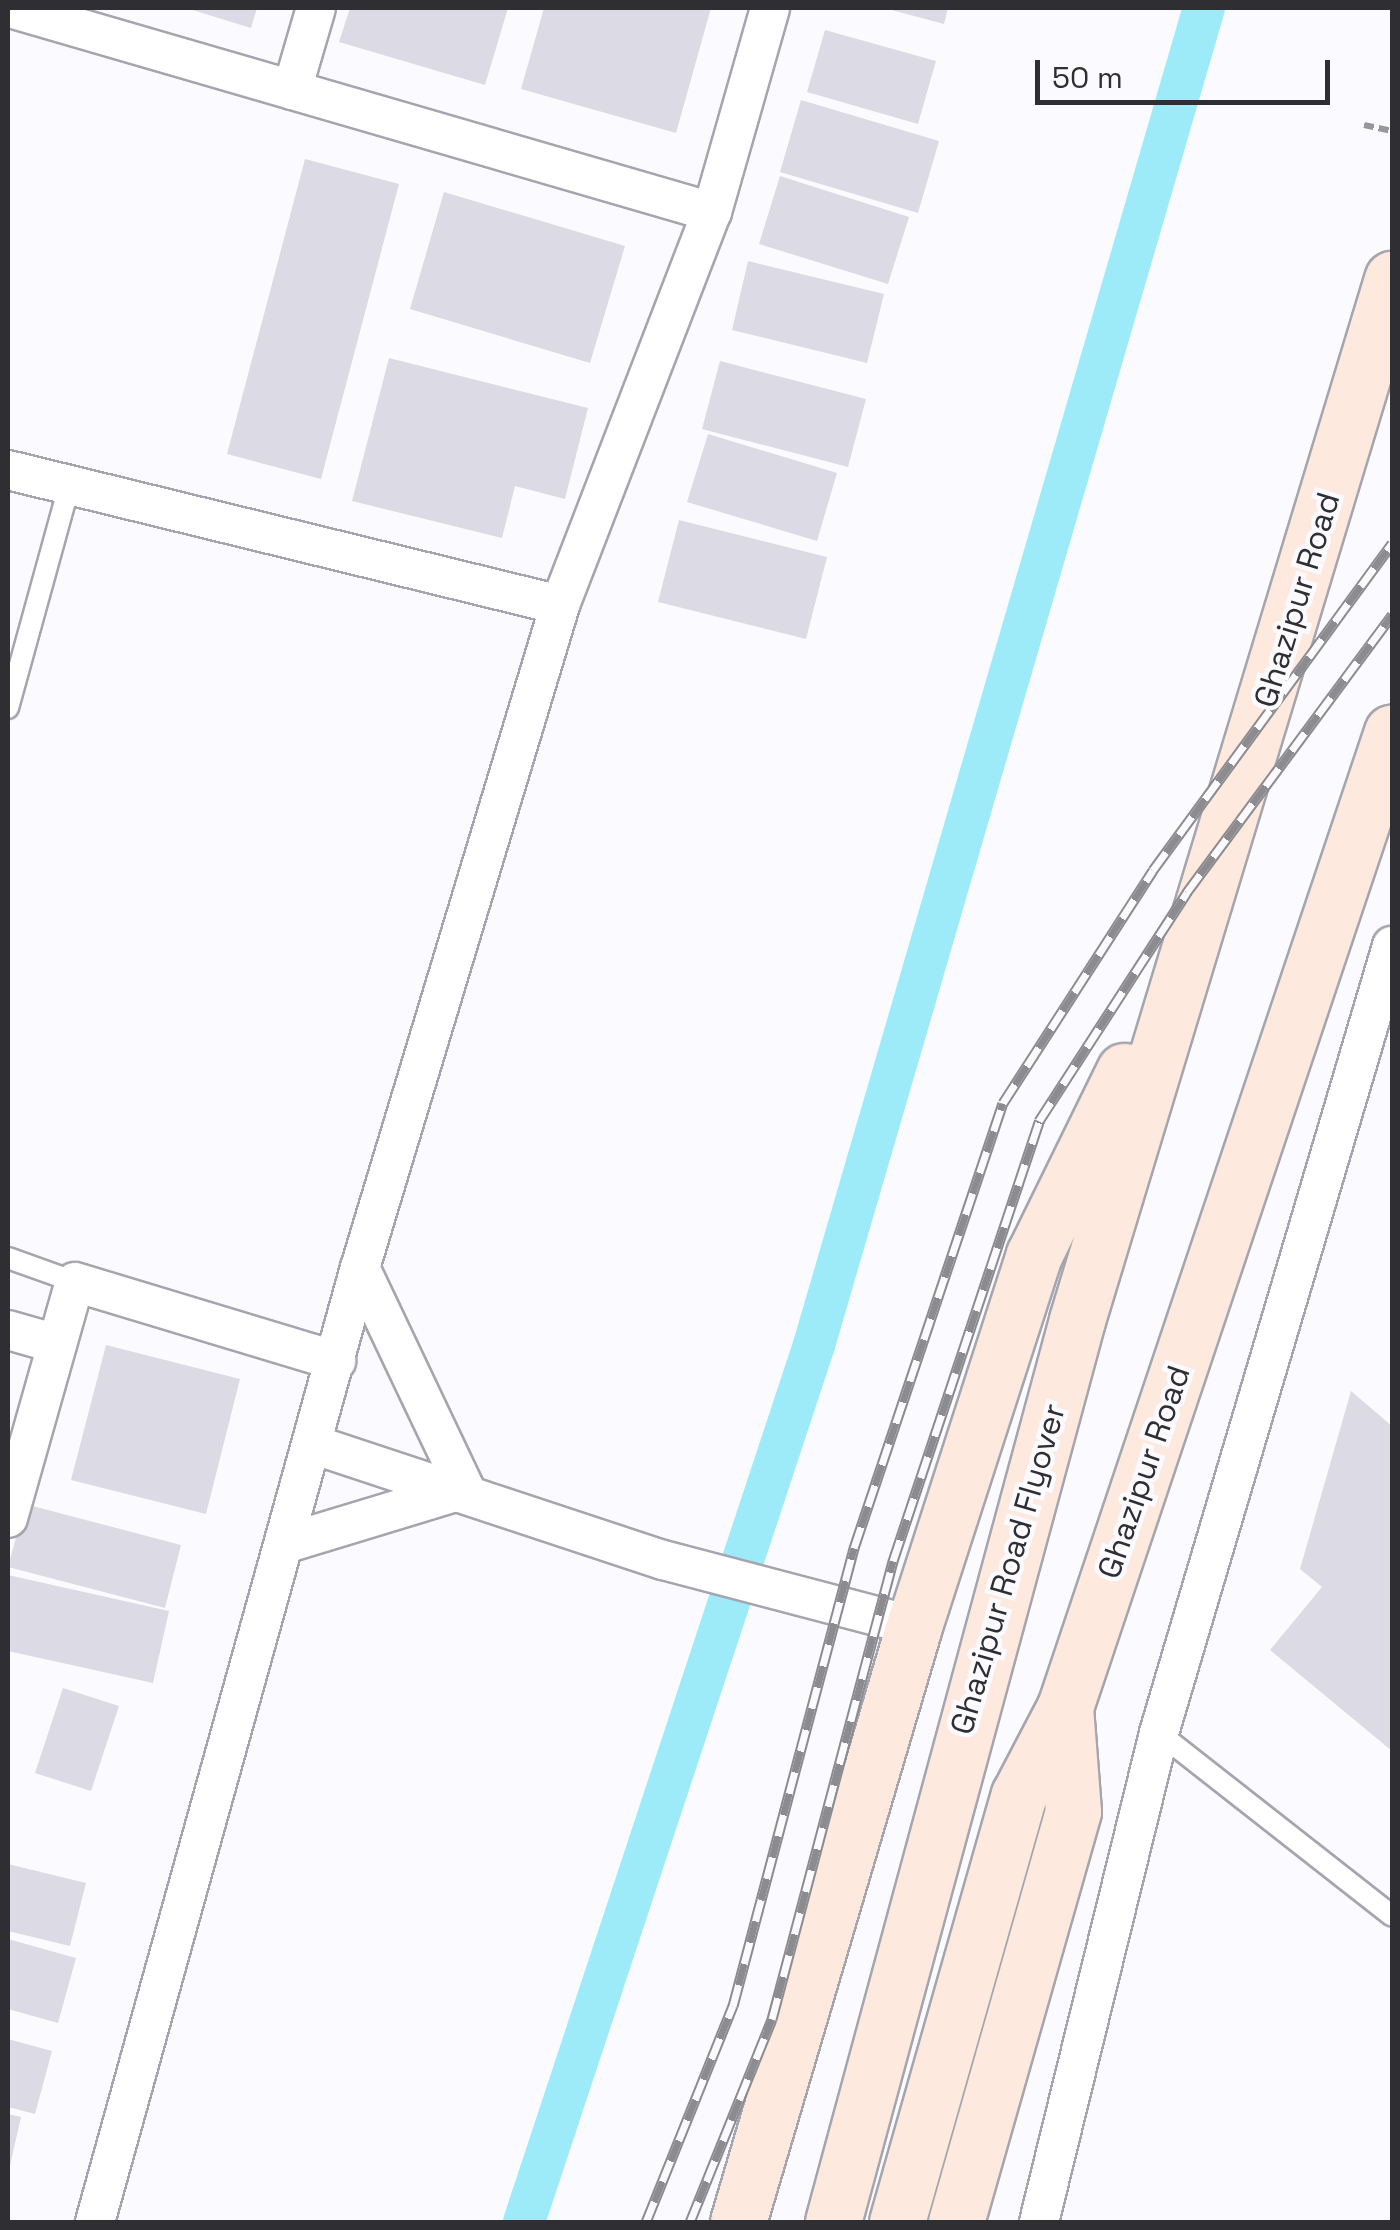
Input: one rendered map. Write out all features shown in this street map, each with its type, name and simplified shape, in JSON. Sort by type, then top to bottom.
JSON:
[{"type":"main road","name":"Ghazipur Road","points":[[1197,920],[1392,279]]},
{"type":"main road","name":"Ghazipur Road","points":[[956,2222],[1073,1811],[1066,1707],[1392,732]]},
{"type":"main road","name":"Ghazipur Road Flyover","points":[[833,2222],[925,1862],[1076,1320],[1197,920]]},
{"type":"main road","points":[[738,2222],[914,1626],[1034,1255],[1197,920]]},
{"type":"main road","points":[[898,2222],[1019,1794],[1066,1707]]},
{"type":"street","points":[[10,8],[712,212]]},
{"type":"street","points":[[292,90],[316,8]]},
{"type":"street","points":[[95,2222],[360,1268],[560,604],[712,212],[770,8]]},
{"type":"street","points":[[8,470],[560,604]]},
{"type":"street","points":[[1039,2222],[1159,1733],[1392,946]]},
{"type":"street","points":[[360,1268],[465,1489]]},
{"type":"street","points":[[8,1518],[76,1282],[336,1361]]},
{"type":"street","points":[[8,1330],[58,1344]]},
{"type":"street","points":[[312,1444],[465,1489],[663,1560],[914,1626]]},
{"type":"street","points":[[284,1544],[465,1489]]},
{"type":"lane","points":[[8,708],[69,486]]},
{"type":"lane","points":[[8,1258],[76,1282]]},
{"type":"lane","points":[[1159,1733],[1392,1916]]},
{"type":"path","points":[[1364,125],[1392,132]]},
{"type":"building","points":[[186,8],[257,8],[251,28]]},
{"type":"building","points":[[350,8],[508,8],[485,85],[339,42]]},
{"type":"building","points":[[544,8],[711,8],[676,133],[521,89]]},
{"type":"building","points":[[884,8],[948,8],[944,24]]},
{"type":"building","points":[[825,30],[936,61],[918,124],[807,92]]},
{"type":"building","points":[[801,100],[939,141],[918,213],[780,172]]},
{"type":"building","points":[[305,159],[399,184],[321,479],[227,454]]},
{"type":"building","points":[[780,176],[909,217],[888,284],[759,244]]},
{"type":"building","points":[[444,192],[625,246],[590,363],[410,309]]},
{"type":"building","points":[[748,261],[884,294],[867,363],[732,330]]},
{"type":"building","points":[[389,358],[588,408],[565,499],[515,486],[502,538],[352,501]]},
{"type":"building","points":[[720,361],[866,399],[848,467],[702,429]]},
{"type":"building","points":[[708,434],[837,473],[817,541],[687,502]]},
{"type":"building","points":[[679,520],[827,557],[806,639],[658,602]]},
{"type":"building","points":[[106,1345],[240,1379],[206,1514],[71,1480]]},
{"type":"building","points":[[1351,1391],[1392,1426],[1392,1751],[1270,1650],[1322,1587],[1300,1569]]},
{"type":"building","points":[[25,1504],[181,1545],[165,1608],[8,1567]]},
{"type":"building","points":[[8,1575],[169,1611],[153,1683],[8,1651]]},
{"type":"building","points":[[63,1688],[119,1706],[91,1791],[35,1773]]},
{"type":"building","points":[[8,1864],[86,1883],[70,1946],[8,1931]]},
{"type":"building","points":[[8,1939],[76,1958],[58,2023],[8,2009]]},
{"type":"building","points":[[8,2039],[52,2051],[35,2114],[8,2107]]},
{"type":"building","points":[[8,2114],[21,2117],[9,2170],[8,2170]]},
{"type":"waterway","points":[[524,2222],[814,1345],[1204,8]]},
{"type":"railway","points":[[646,2222],[733,2006],[854,1548],[1003,1103],[1153,870],[1392,543]]},
{"type":"railway","points":[[690,2222],[772,2019],[893,1561],[1039,1121],[1187,892],[1392,615]]}]
